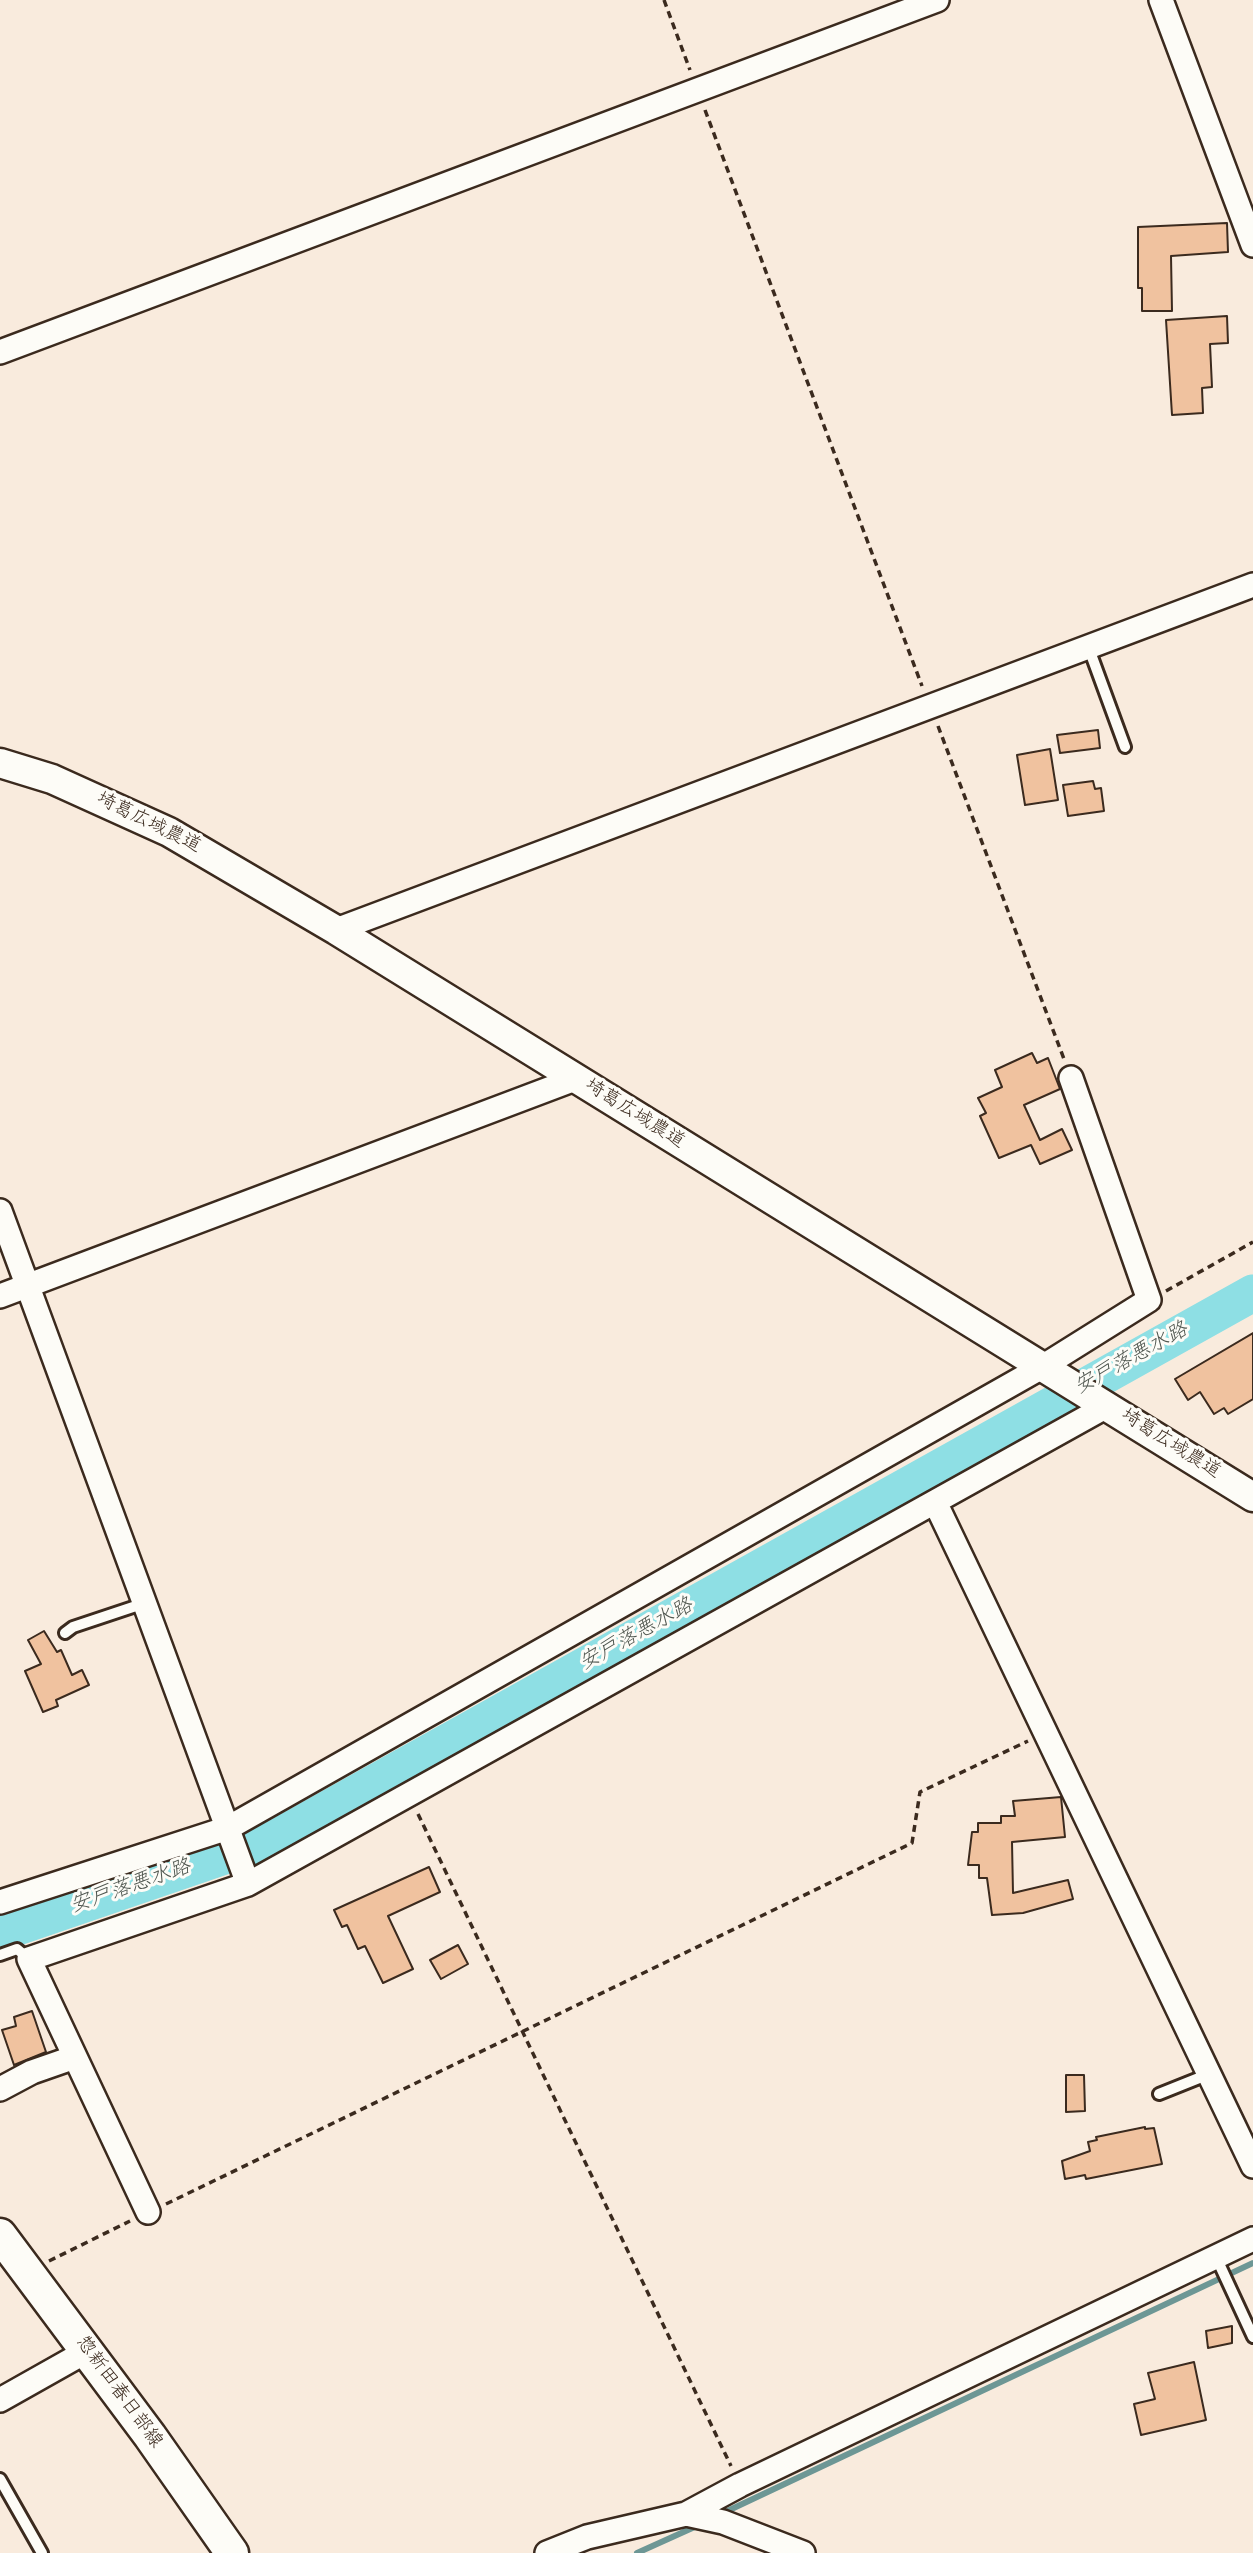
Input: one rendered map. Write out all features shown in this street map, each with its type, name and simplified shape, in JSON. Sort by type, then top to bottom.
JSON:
[{"type":"main road","name":"惣新田春日部線","points":[[0,2235],[232,2553]]},
{"type":"street","points":[[0,352],[937,0]]},
{"type":"street","points":[[1161,0],[1253,246]]},
{"type":"street","points":[[336,930],[1253,585]]},
{"type":"street","name":"埼葛広域農道","points":[[0,763],[52,779],[169,832],[336,930],[1253,1497]]},
{"type":"street","points":[[0,1902],[228,1828],[1048,1370],[1149,1300],[1071,1078]]},
{"type":"street","points":[[0,1296],[575,1079]]},
{"type":"street","points":[[0,1211],[248,1884]]},
{"type":"street","points":[[148,2212],[29,1959],[248,1884],[935,1502],[1102,1403]]},
{"type":"street","points":[[935,1502],[1253,2165]]},
{"type":"street","points":[[0,2089],[32,2072],[75,2057]]},
{"type":"street","points":[[547,2553],[589,2545],[687,2514],[740,2485],[1253,2239]]},
{"type":"street","points":[[0,2400],[87,2351]]},
{"type":"street","points":[[687,2514],[723,2522],[803,2553]]},
{"type":"lane","points":[[1088,646],[1125,747]]},
{"type":"lane","points":[[65,1633],[73,1627],[145,1602]]},
{"type":"lane","points":[[0,1955],[17,1949],[29,1959]]},
{"type":"lane","points":[[1159,2094],[1209,2074]]},
{"type":"lane","points":[[1216,2257],[1253,2337]]},
{"type":"lane","points":[[0,2479],[42,2553]]},
{"type":"path","points":[[664,0],[1071,1078]]},
{"type":"path","points":[[1149,1300],[1253,1242]]},
{"type":"path","points":[[28,2271],[912,1843],[920,1792],[1045,1733]]},
{"type":"path","points":[[410,1796],[740,2485]]},
{"type":"building","points":[[1227,223],[1228,252],[1171,256],[1172,311],[1142,311],[1142,288],[1138,288],[1138,227]]},
{"type":"building","points":[[1227,316],[1228,343],[1210,344],[1212,387],[1202,388],[1203,413],[1172,415],[1166,320]]},
{"type":"building","points":[[1098,730],[1100,748],[1060,753],[1057,735]]},
{"type":"building","points":[[1050,749],[1058,800],[1025,805],[1017,755]]},
{"type":"building","points":[[1093,781],[1095,789],[1101,788],[1104,811],[1068,816],[1063,785]]},
{"type":"building","points":[[1032,1053],[1037,1063],[1048,1058],[1060,1089],[1024,1105],[1040,1140],[1062,1129],[1072,1150],[1040,1164],[1031,1145],[999,1158],[980,1116],[986,1113],[978,1098],[1002,1087],[995,1070]]},
{"type":"building","points":[[1253,1333],[1253,1399],[1228,1414],[1224,1408],[1214,1414],[1200,1392],[1188,1400],[1175,1379]]},
{"type":"building","points":[[44,1631],[57,1652],[61,1650],[72,1675],[82,1670],[89,1685],[56,1700],[58,1706],[43,1712],[25,1671],[41,1664],[28,1640]]},
{"type":"building","points":[[1061,1797],[1065,1837],[1012,1842],[1013,1893],[1068,1880],[1073,1899],[1023,1913],[992,1915],[987,1878],[979,1878],[979,1865],[968,1865],[972,1832],[978,1832],[978,1823],[1001,1823],[1001,1816],[1015,1816],[1013,1801]]},
{"type":"building","points":[[429,1867],[440,1892],[388,1916],[413,1969],[383,1983],[365,1946],[358,1949],[347,1925],[342,1927],[334,1910]]},
{"type":"building","points":[[458,1945],[468,1964],[441,1979],[430,1960]]},
{"type":"building","points":[[32,2011],[46,2052],[14,2065],[2,2030],[16,2026],[14,2017]]},
{"type":"building","points":[[1066,2075],[1084,2075],[1085,2111],[1066,2112]]},
{"type":"building","points":[[1145,2127],[1154,2128],[1162,2164],[1086,2179],[1085,2175],[1065,2179],[1062,2161],[1090,2151],[1088,2142],[1097,2140],[1096,2137]]},
{"type":"building","points":[[1232,2326],[1232,2343],[1208,2348],[1206,2331]]},
{"type":"building","points":[[1194,2362],[1206,2420],[1141,2435],[1134,2404],[1155,2399],[1148,2373]]},
{"type":"waterway","name":"安戸落悪水路","points":[[0,1933],[274,1839],[1253,1293]]},
{"type":"waterway","points":[[721,2514],[1253,2263]]},
{"type":"waterway","points":[[637,2553],[699,2525]]}]
